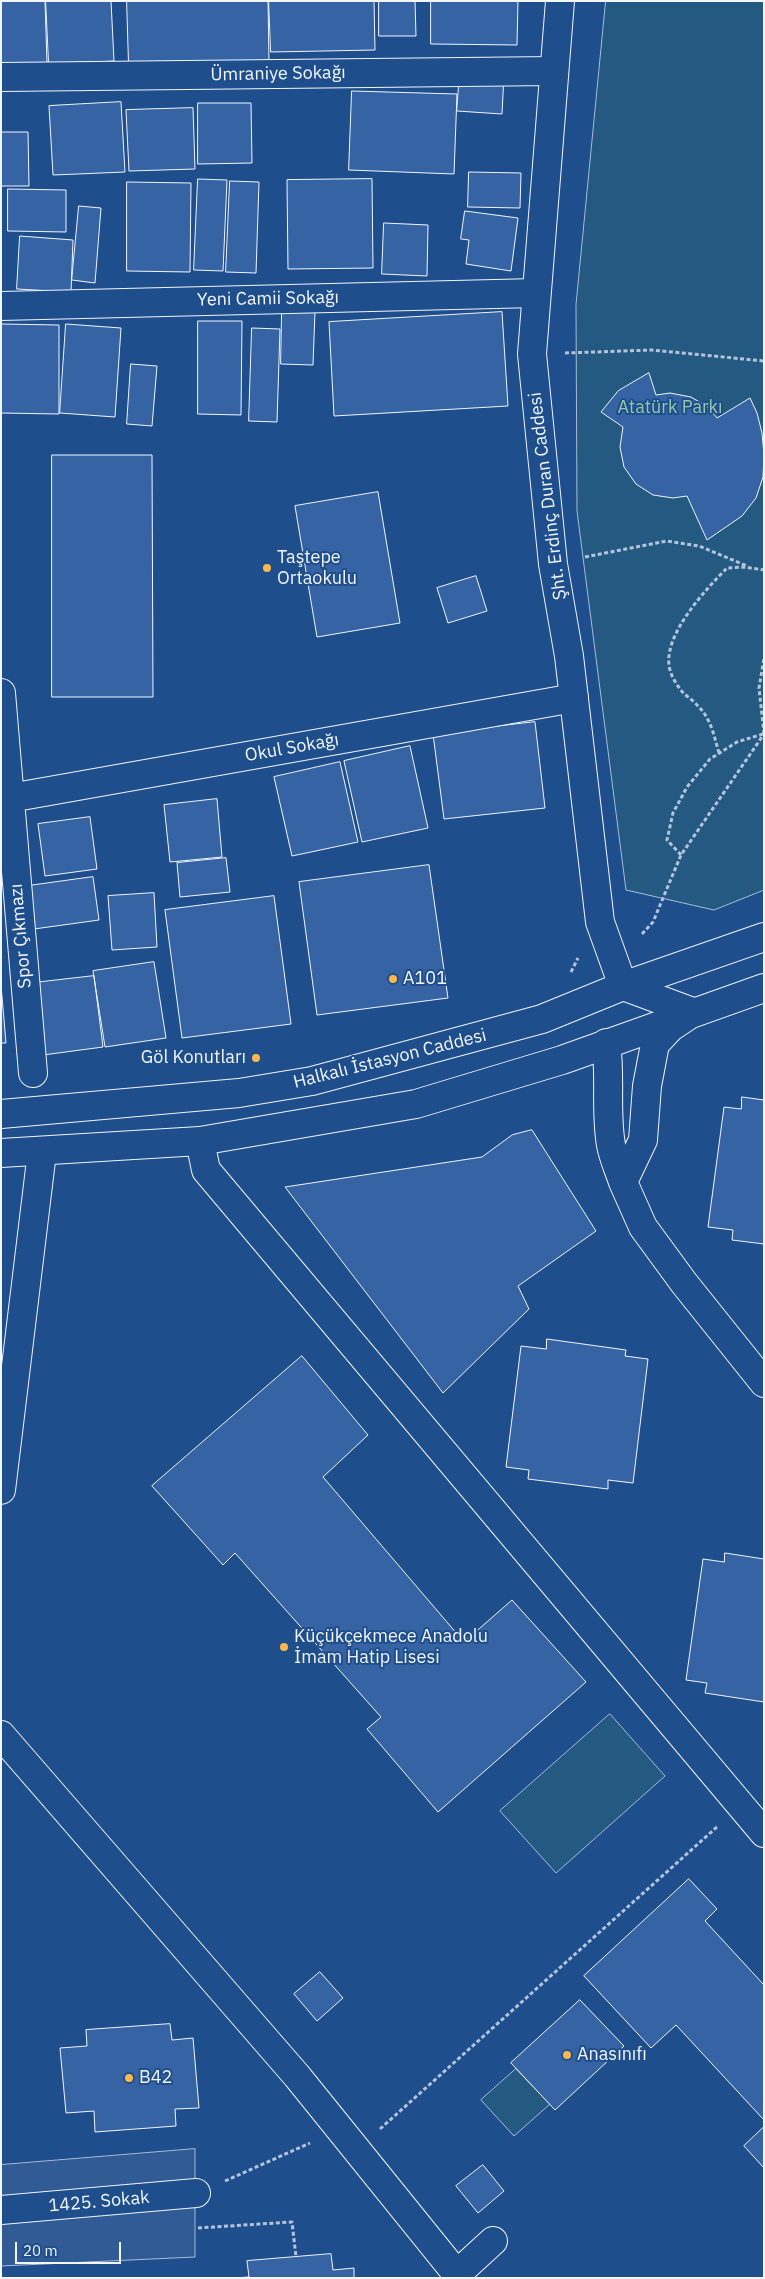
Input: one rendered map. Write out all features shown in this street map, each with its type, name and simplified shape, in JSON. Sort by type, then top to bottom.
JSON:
[{"type":"street","name":"Şht. Erdinç Duran Caddesi","points":[[560,1],[532,354],[553,564],[569,656],[600,922],[623,986]]},
{"type":"street","name":"Ümraniye Sokağı","points":[[1,77],[554,70]]},
{"type":"street","name":"Yeni Camii Sokağı","points":[[1,306],[536,293]]},
{"type":"street","name":"Okul Sokağı","points":[[10,798],[574,698]]},
{"type":"street","name":"Spor Çıkmazı","points":[[2,700],[33,1073]]},
{"type":"street","name":"Halkalı İstasyon Caddesi","points":[[1,1114],[36,1113],[239,1093],[312,1081],[542,1019],[623,986],[764,937]]},
{"type":"street","points":[[623,986],[693,1012]]},
{"type":"street","points":[[1,1152],[42,1152],[200,1141],[416,1104],[562,1060],[764,988]]},
{"type":"street","points":[[623,1182],[643,1140],[647,1086],[655,1044],[671,1027],[693,1012]]},
{"type":"street","points":[[606,1043],[610,1068],[607,1104],[611,1146],[623,1182],[643,1227],[684,1284],[764,1383]]},
{"type":"street","points":[[1,1490],[42,1152],[36,1113]]},
{"type":"street","points":[[200,1141],[206,1170],[600,1636],[740,1806],[764,1832]]},
{"type":"street","points":[[1,1735],[290,2068],[458,2276],[493,2241]]},
{"type":"street","name":"1425. Sokak","points":[[1,2210],[196,2193]]},
{"type":"path","points":[[532,354],[652,350],[764,361]]},
{"type":"path","points":[[553,564],[609,550],[667,540],[699,546],[752,568]]},
{"type":"path","points":[[719,754],[708,719],[698,706],[681,691],[670,674],[669,652],[674,636],[706,589],[727,568],[764,570]]},
{"type":"path","points":[[642,934],[653,922],[681,855],[764,734],[759,688],[764,658]]},
{"type":"path","points":[[681,855],[668,840],[673,813],[688,787],[710,759],[736,742],[764,734]]},
{"type":"path","points":[[568,977],[579,956]]},
{"type":"path","points":[[296,2257],[292,2222],[195,2228],[196,2193],[349,2140],[740,1806]]},
{"type":"green space","name":"Atatürk Parkı","points":[[606,1],[764,1],[764,890],[714,910],[626,890],[577,511],[576,305]]},
{"type":"green space","points":[[610,1714],[665,1776],[556,1873],[500,1811]]},
{"type":"green space","points":[[516,2069],[550,2104],[514,2136],[481,2100]]},
{"type":"shaded area","points":[[195,2149],[195,2257],[1,2266],[1,2165]]},
{"type":"building","points":[[1,1],[45,1],[47,63],[1,64]]},
{"type":"building","points":[[46,1],[111,1],[114,61],[49,64]]},
{"type":"building","points":[[127,1],[268,1],[269,62],[129,66]]},
{"type":"building","points":[[269,1],[374,1],[375,50],[271,52]]},
{"type":"building","points":[[379,1],[415,1],[416,36],[379,36]]},
{"type":"building","points":[[431,1],[518,1],[517,45],[431,44]]},
{"type":"building","points":[[460,72],[504,75],[502,114],[457,111]]},
{"type":"building","points":[[352,91],[457,94],[454,174],[349,170]]},
{"type":"building","points":[[121,102],[125,172],[53,175],[49,106]]},
{"type":"building","points":[[198,103],[251,103],[252,163],[198,164]]},
{"type":"building","points":[[193,108],[195,169],[129,171],[126,110]]},
{"type":"building","points":[[1,132],[28,132],[29,186],[1,186]]},
{"type":"building","points":[[469,172],[521,173],[520,208],[468,207]]},
{"type":"building","points":[[198,179],[227,180],[223,271],[194,270]]},
{"type":"building","points":[[372,179],[373,268],[288,269],[287,180]]},
{"type":"building","points":[[230,181],[259,182],[256,273],[226,272]]},
{"type":"building","points":[[127,182],[191,183],[190,272],[127,271]]},
{"type":"building","points":[[8,189],[66,190],[66,232],[8,231]]},
{"type":"building","points":[[79,206],[101,208],[95,283],[72,280]]},
{"type":"building","points":[[465,211],[518,218],[511,271],[466,264],[469,240],[461,239]]},
{"type":"building","points":[[384,223],[428,225],[427,276],[382,274]]},
{"type":"building","points":[[20,236],[73,240],[71,292],[17,289]]},
{"type":"building","points":[[282,311],[315,312],[313,365],[281,364]]},
{"type":"building","points":[[502,312],[508,406],[334,416],[329,322]]},
{"type":"building","points":[[198,321],[242,321],[241,415],[198,414]]},
{"type":"building","points":[[1,324],[59,325],[59,414],[1,413]]},
{"type":"building","points":[[66,324],[121,328],[115,417],[60,413]]},
{"type":"building","points":[[252,328],[280,329],[277,422],[249,421]]},
{"type":"building","points":[[131,364],[157,366],[152,426],[127,424]]},
{"type":"building","points":[[649,373],[656,395],[670,393],[691,397],[708,407],[717,418],[750,398],[757,413],[762,433],[764,455],[763,477],[756,498],[742,516],[707,540],[687,496],[673,498],[653,495],[636,484],[624,467],[620,447],[623,427],[601,412],[618,391]]},
{"type":"building","points":[[52,455],[152,455],[153,697],[52,697]]},
{"type":"building","points":[[378,492],[400,623],[317,637],[295,506]]},
{"type":"building","points":[[476,576],[487,611],[448,623],[437,588]]},
{"type":"building","points":[[535,722],[545,808],[444,819],[433,734]]},
{"type":"building","points":[[410,746],[428,828],[362,842],[344,761]]},
{"type":"building","points":[[340,762],[358,842],[292,856],[274,777]]},
{"type":"building","points":[[217,799],[222,857],[170,862],[164,805]]},
{"type":"building","points":[[90,817],[97,869],[45,876],[38,824]]},
{"type":"building","points":[[226,858],[230,892],[180,897],[177,863]]},
{"type":"building","points":[[429,865],[448,998],[317,1015],[299,882]]},
{"type":"building","points":[[93,877],[99,920],[34,929],[28,886]]},
{"type":"building","points":[[154,893],[157,947],[112,950],[108,896]]},
{"type":"building","points":[[274,896],[291,1024],[182,1038],[165,910]]},
{"type":"building","points":[[154,962],[166,1038],[105,1047],[93,971]]},
{"type":"building","points":[[94,976],[103,1047],[43,1055],[33,983]]},
{"type":"building","points":[[1,985],[6,1043],[1,1043]]},
{"type":"building","points":[[742,1097],[764,1100],[764,1244],[732,1240],[733,1230],[708,1227],[724,1107],[741,1109]]},
{"type":"building","points":[[532,1130],[596,1231],[518,1286],[529,1309],[443,1393],[285,1187],[482,1157],[512,1135]]},
{"type":"building","points":[[547,1339],[626,1350],[625,1356],[648,1359],[633,1483],[608,1480],[608,1489],[528,1479],[529,1470],[506,1467],[521,1346],[546,1349]]},
{"type":"building","points":[[302,1356],[368,1435],[323,1477],[464,1642],[512,1600],[586,1682],[438,1812],[367,1729],[381,1717],[235,1553],[223,1565],[152,1486]]},
{"type":"building","points":[[725,1553],[764,1559],[764,1702],[705,1693],[707,1683],[686,1680],[703,1559],[724,1562]]},
{"type":"building","points":[[689,1879],[717,1909],[705,1921],[764,1985],[764,2120],[676,2025],[651,2048],[584,1976]]},
{"type":"building","points":[[320,1972],[343,1998],[317,2021],[294,1994]]},
{"type":"building","name":"Anasınıfı","points":[[580,2000],[624,2046],[555,2110],[511,2063]]},
{"type":"building","name":"B42","points":[[170,2024],[172,2040],[193,2038],[199,2108],[175,2109],[176,2126],[95,2132],[94,2111],[66,2113],[60,2048],[87,2046],[86,2030]]},
{"type":"building","points":[[764,2127],[764,2168],[744,2146]]},
{"type":"building","points":[[483,2165],[504,2191],[478,2213],[456,2186]]},
{"type":"building","points":[[331,2254],[333,2270],[354,2268],[354,2278],[232,2278],[249,2277],[247,2261]]},
{"type":"place","name":"Taştepe Ortaokulu","points":[[267,568]]},
{"type":"place","name":"A101","points":[[393,979]]},
{"type":"place","name":"Göl Konutları","points":[[256,1058]]},
{"type":"place","name":"Küçükçekmece Anadolu İmam Hatip Lisesi","points":[[284,1647]]},
{"type":"place","name":"Anasınıfı","points":[[567,2055]]},
{"type":"place","name":"B42","points":[[129,2078]]}]
